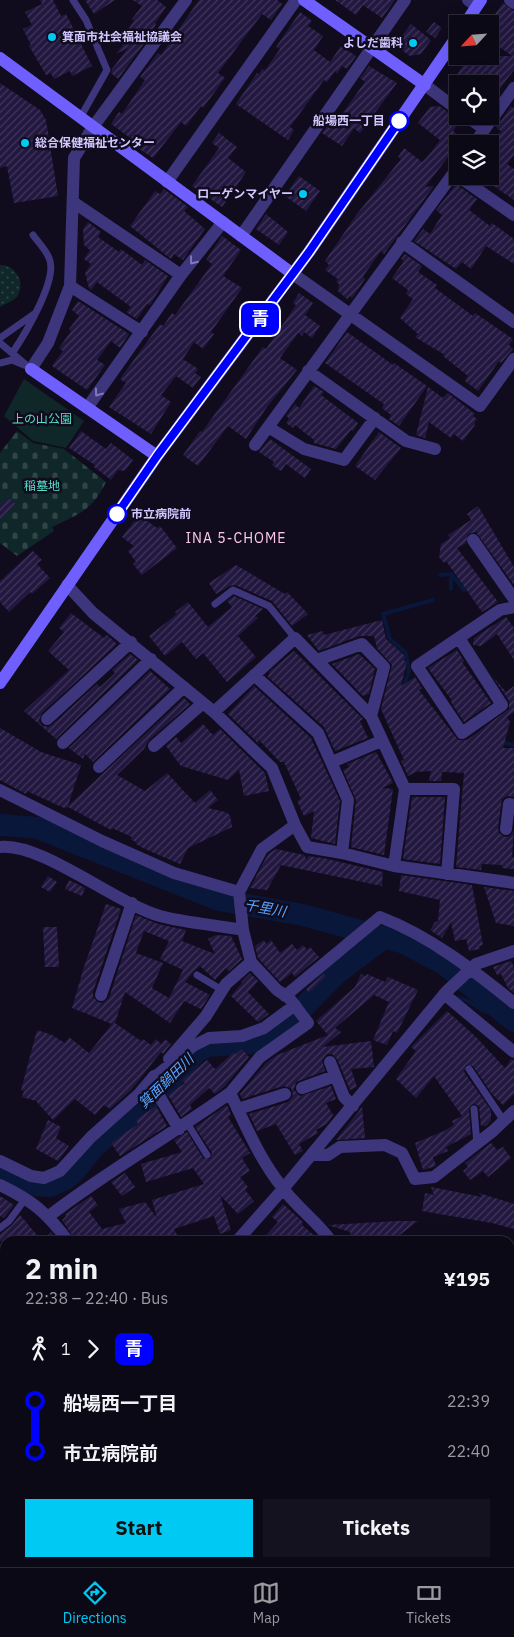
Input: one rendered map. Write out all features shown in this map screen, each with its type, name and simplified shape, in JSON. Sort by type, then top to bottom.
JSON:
[{"type":"street","points":[[157,456],[31,369],[48,343],[70,286],[74,158],[93,127],[186,0]]},
{"type":"street","points":[[166,182],[296,0]]},
{"type":"street","points":[[304,0],[449,103]]},
{"type":"street","points":[[241,236],[405,0]]},
{"type":"street","points":[[510,0],[514,3]]},
{"type":"street","points":[[469,15],[475,2]]},
{"type":"street","points":[[0,682],[157,456],[293,274],[449,48]]},
{"type":"street","points":[[0,58],[166,182],[480,406],[514,358]]},
{"type":"street","points":[[480,135],[514,88]]},
{"type":"street","points":[[478,125],[484,129]]},
{"type":"street","points":[[255,445],[352,314],[402,242],[449,183]]},
{"type":"street","points":[[473,185],[514,215]]},
{"type":"street","points":[[73,202],[181,276]]},
{"type":"street","points":[[87,408],[222,222]]},
{"type":"street","points":[[402,242],[514,322]]},
{"type":"street","points":[[70,286],[142,332]]},
{"type":"street","points":[[308,371],[406,441],[435,449]]},
{"type":"street","points":[[268,426],[304,449],[344,460],[375,418]]},
{"type":"street","points":[[473,540],[514,599]]},
{"type":"street","points":[[67,585],[93,613],[214,712],[272,768],[295,825],[307,847],[342,853],[394,866],[514,883]]},
{"type":"street","points":[[459,638],[502,705],[462,733],[417,666],[500,610],[514,607]]},
{"type":"street","points":[[214,712],[295,638],[371,716],[405,789],[394,866]]},
{"type":"street","points":[[47,719],[130,642]]},
{"type":"street","points":[[317,660],[362,644],[379,661],[384,667],[371,716]]},
{"type":"street","points":[[62,743],[151,659]]},
{"type":"street","points":[[254,675],[318,733],[348,800],[342,853]]},
{"type":"street","points":[[99,767],[184,687]]},
{"type":"street","points":[[154,746],[203,703]]},
{"type":"street","points":[[332,762],[381,741]]},
{"type":"street","points":[[405,789],[454,789],[447,874]]},
{"type":"street","points":[[0,790],[102,841],[174,874],[239,892]]},
{"type":"street","points":[[506,829],[509,804],[514,805]]},
{"type":"street","points":[[49,1216],[91,1183],[183,1126],[230,1093],[260,1057],[308,1024],[292,1003],[251,962],[243,930],[239,892],[262,849],[295,825]]},
{"type":"street","points":[[0,847],[13,845],[44,857],[98,887],[159,915],[243,930]]},
{"type":"street","points":[[101,995],[132,903]]},
{"type":"street","points":[[0,1161],[31,1176],[44,1178],[60,1171],[91,1137],[200,1042],[215,1037],[242,1036],[264,1028],[292,1003],[347,945],[380,917],[403,926],[469,969],[514,1004]]},
{"type":"street","points":[[241,1236],[312,1155],[445,993],[469,969],[514,951]]},
{"type":"street","points":[[152,1083],[206,1016],[222,990],[251,962]]},
{"type":"street","points":[[445,993],[514,1052]]},
{"type":"street","points":[[330,1062],[344,1097],[353,1106]]},
{"type":"street","points":[[302,1088],[335,1076]]},
{"type":"street","points":[[152,1083],[160,1100],[183,1126]]},
{"type":"street","points":[[230,1093],[259,1155],[283,1189],[319,1224],[327,1236]]},
{"type":"street","points":[[238,1109],[285,1094]]},
{"type":"street","points":[[312,1155],[328,1155],[340,1147],[385,1145],[402,1153],[415,1179],[434,1177],[514,1111]]},
{"type":"street","points":[[0,1185],[26,1198],[49,1216],[64,1236]]},
{"type":"lane","points":[[73,0],[86,20],[107,70],[80,118]]},
{"type":"lane","points":[[13,352],[36,312],[50,276],[50,259],[33,235]]},
{"type":"lane","points":[[0,338],[36,312]]},
{"type":"lane","points":[[0,343],[31,369]]},
{"type":"lane","points":[[0,363],[12,360],[31,369]]},
{"type":"lane","points":[[214,604],[233,590],[268,606],[295,638]]},
{"type":"lane","points":[[198,975],[222,990]]},
{"type":"lane","points":[[469,1069],[504,1121]]},
{"type":"lane","points":[[474,1109],[476,1144]]},
{"type":"lane","points":[[183,1126],[207,1155]]},
{"type":"lane","points":[[0,1228],[9,1222],[26,1198]]},
{"type":"green space","points":[[0,265],[5,265],[17,273],[20,288],[16,298],[0,307]]},
{"type":"green space","name":"上の山公園","points":[[24,379],[84,421],[66,448],[33,441],[4,416]]},
{"type":"green space","name":"稲墓地","points":[[17,431],[33,443],[64,449],[106,482],[90,506],[77,515],[52,527],[54,531],[17,556],[0,543],[0,453]]},
{"type":"building","name":"箕面市社会福祉協議会","points":[[40,0],[53,0],[61,16],[66,14],[92,66],[72,76],[70,71],[54,79],[51,73],[46,75],[29,46],[31,45],[23,29],[32,25],[25,12],[42,4]]},
{"type":"building","points":[[85,0],[115,0],[94,14]]},
{"type":"building","points":[[133,0],[157,0],[166,7],[155,23],[149,37],[118,79],[111,73],[112,69],[128,48],[116,54],[128,38],[124,35],[134,21],[132,19],[142,6]]},
{"type":"building","points":[[199,0],[277,0],[282,4],[271,20],[262,14],[218,73],[225,78],[203,108],[201,106],[186,126],[181,122],[153,158],[138,148],[140,145],[111,124],[119,112],[122,114],[145,80],[140,77],[158,53],[161,55]]},
{"type":"building","points":[[335,0],[395,0],[382,18],[363,5],[356,15]]},
{"type":"building","points":[[503,3],[514,11],[514,70],[499,90],[499,75],[457,75],[463,65],[499,65],[499,56],[512,56],[499,47],[499,15],[494,15]]},
{"type":"building","points":[[300,12],[312,21],[308,26],[323,36],[314,50],[330,62],[341,46],[356,56],[347,69],[342,66],[337,74],[335,71],[327,82],[324,80],[290,127],[294,130],[288,140],[236,104],[257,73],[259,74],[262,69],[265,70],[280,49],[276,47]]},
{"type":"building","points":[[434,22],[442,28],[435,38],[426,32]]},
{"type":"building","name":"よしだ歯科","points":[[411,24],[431,40],[421,54],[410,56],[395,45]]},
{"type":"building","points":[[369,66],[397,83],[360,133],[354,128],[342,146],[322,133],[330,122],[334,125],[365,82],[360,78]]},
{"type":"building","name":"総合保健福祉センター","points":[[0,83],[40,110],[46,120],[58,196],[14,203],[7,166],[0,168]]},
{"type":"building","points":[[439,106],[449,113],[449,125],[458,125],[453,131],[458,135],[449,135],[449,156],[425,187],[434,186],[384,254],[381,251],[366,272],[363,277],[365,279],[352,298],[350,296],[347,299],[338,291],[339,284],[336,282],[338,279],[325,270],[329,265],[325,261],[357,214],[401,159],[398,157],[404,148],[422,162],[440,140],[418,123],[430,107]]},
{"type":"building","points":[[511,106],[514,108],[514,155],[507,164],[514,169],[514,200],[494,186],[499,185],[498,135],[501,131],[496,128]]},
{"type":"building","points":[[219,133],[237,147],[228,158],[246,172],[222,207],[192,186],[219,148],[212,143]]},
{"type":"building","name":"ローゲンマイヤー","points":[[299,176],[320,191],[306,211],[285,196]]},
{"type":"building","points":[[455,185],[457,185],[477,199],[469,210],[490,226],[492,223],[514,239],[514,264],[486,246],[471,269],[462,262],[456,269],[414,241],[423,229],[430,234],[442,215],[436,210]]},
{"type":"building","points":[[164,189],[188,207],[184,211],[205,229],[183,260],[174,254],[171,259],[130,226],[155,191],[160,194]]},
{"type":"building","points":[[266,214],[288,232],[279,245],[256,229]]},
{"type":"building","points":[[88,222],[101,232],[98,237],[119,252],[121,249],[142,265],[145,260],[168,276],[150,305],[147,304],[137,319],[126,312],[131,307],[97,282],[91,290],[89,288],[85,273],[91,264],[84,259],[90,250],[84,245],[83,229]]},
{"type":"building","points":[[222,236],[241,250],[223,276],[242,288],[211,332],[214,334],[203,349],[194,342],[183,359],[198,369],[195,373],[201,377],[193,388],[176,376],[161,395],[171,402],[151,434],[109,407],[126,383],[120,379],[160,324],[163,326],[172,313],[175,315],[212,264],[206,260]]},
{"type":"building","points":[[405,254],[422,266],[418,272],[437,285],[435,288],[473,316],[475,313],[513,339],[509,345],[513,349],[501,363],[499,361],[478,391],[465,381],[468,376],[443,356],[445,355],[415,337],[418,334],[400,318],[413,299],[406,294],[408,290],[392,278],[404,261],[401,259]]},
{"type":"building","points":[[299,293],[313,303],[305,315],[320,326],[312,338],[304,332],[302,336],[298,333],[280,358],[297,370],[267,407],[246,439],[228,426],[198,466],[183,455],[200,431],[202,432],[263,347],[266,349],[296,305],[293,303]]},
{"type":"building","points":[[78,301],[129,334],[120,348],[111,341],[97,360],[105,365],[87,390],[52,366],[63,351],[59,348],[71,331],[69,329],[79,316],[72,310]]},
{"type":"building","points":[[347,332],[393,365],[394,363],[427,386],[399,426],[389,419],[391,415],[382,408],[384,404],[325,363]]},
{"type":"building","points":[[314,386],[324,392],[321,395],[358,423],[336,449],[314,443],[314,440],[295,425],[293,428],[286,423],[289,418],[286,416],[295,404],[299,408]]},
{"type":"building","points":[[428,387],[443,398],[448,393],[475,414],[473,416],[477,419],[475,425],[463,441],[454,434],[451,438],[429,422],[425,438],[416,435]]},
{"type":"building","points":[[81,431],[106,449],[111,443],[133,460],[125,471],[118,470],[111,480],[94,467],[95,465],[69,448]]},
{"type":"building","points":[[379,432],[401,448],[375,480],[355,466]]},
{"type":"building","points":[[270,439],[311,469],[305,478],[286,464],[281,471],[272,465],[274,462],[259,452]]},
{"type":"building","points":[[9,497],[16,505],[0,520],[0,505]]},
{"type":"building","points":[[478,506],[514,567],[514,585],[476,532],[468,534],[466,543],[457,548],[498,602],[482,612],[446,561],[444,563],[439,557],[441,544],[450,538],[448,535],[471,520],[467,514]]},
{"type":"building","points":[[139,515],[157,528],[160,526],[177,548],[142,575],[133,564],[136,562],[128,551],[134,546],[122,537]]},
{"type":"building","points":[[33,551],[42,560],[37,564],[50,578],[32,594],[30,592],[9,612],[0,602],[0,581]]},
{"type":"building","points":[[236,565],[285,594],[287,592],[308,614],[292,626],[272,601],[235,585],[216,594],[209,583]]},
{"type":"building","points":[[234,596],[263,609],[255,616],[258,618],[238,636],[256,657],[227,682],[203,653],[196,659],[182,642],[165,656],[149,636],[177,614],[175,612],[188,602],[208,627],[232,607],[227,601]]},
{"type":"building","points":[[71,613],[104,638],[107,635],[117,644],[42,713],[39,720],[41,725],[48,727],[52,725],[97,684],[100,687],[115,673],[112,670],[130,654],[138,660],[56,739],[24,711],[69,670],[48,651],[64,632],[59,628]]},
{"type":"building","points":[[506,617],[514,628],[514,660],[497,634],[481,646],[473,645],[474,638]]},
{"type":"building","points":[[382,620],[386,639],[405,656],[404,661],[407,662],[401,686],[415,677],[422,688],[419,690],[458,740],[467,740],[509,709],[509,701],[493,677],[506,692],[514,686],[514,712],[507,717],[510,722],[503,748],[514,748],[514,797],[507,796],[502,799],[498,828],[499,833],[505,837],[510,836],[514,830],[512,857],[514,857],[514,869],[502,868],[502,865],[482,864],[481,870],[456,867],[464,773],[442,772],[441,781],[429,781],[431,771],[416,772],[408,776],[401,761],[404,760],[381,709],[392,665],[377,648],[374,636],[359,636],[319,651],[307,635],[323,631],[324,635]]},
{"type":"building","points":[[457,650],[464,661],[462,662],[491,703],[464,722],[451,699],[428,668]]},
{"type":"building","points":[[294,651],[363,719],[360,721],[368,738],[335,751],[324,727],[268,677],[270,671]]},
{"type":"building","points":[[359,654],[375,669],[369,694],[363,696],[332,664]]},
{"type":"building","points":[[150,671],[170,689],[93,762],[85,754],[83,759],[69,748]]},
{"type":"building","points":[[254,686],[311,738],[340,801],[335,844],[311,838],[314,811],[304,816],[297,801],[301,799],[284,762],[280,762],[258,739],[259,744],[228,714]]},
{"type":"building","points":[[184,698],[190,704],[149,740],[144,749],[117,775],[145,791],[167,773],[195,803],[210,790],[218,800],[208,808],[230,815],[232,827],[188,848],[180,864],[145,849],[136,844],[131,839],[132,837],[112,828],[111,830],[68,807],[64,808],[27,791],[26,794],[0,780],[0,728],[41,752],[81,765],[68,806]]},
{"type":"building","points":[[203,724],[213,735],[220,729],[265,773],[269,791],[244,796],[239,770],[228,780],[181,766],[166,746],[176,737],[181,743]]},
{"type":"building","points":[[376,752],[393,783],[382,788],[393,789],[384,855],[351,847],[356,800],[343,770],[349,767],[347,764]]},
{"type":"building","points":[[412,797],[445,797],[440,864],[403,859]]},
{"type":"building","points":[[276,849],[304,855],[307,860],[308,856],[323,858],[383,872],[382,886],[281,865],[267,890],[250,888],[268,854]]},
{"type":"building","points":[[401,875],[472,885],[483,945],[479,946],[480,949],[469,951],[466,939],[455,941],[451,922],[442,938],[430,930],[435,922],[438,921],[440,900],[399,891]]},
{"type":"building","points":[[48,876],[57,882],[50,892],[41,887]]},
{"type":"building","points":[[69,880],[85,888],[82,896],[65,889]]},
{"type":"building","points":[[484,887],[514,891],[514,926],[496,923]]},
{"type":"building","points":[[106,904],[121,909],[93,992],[93,997],[98,1002],[103,1003],[109,998],[136,915],[158,924],[186,930],[182,941],[215,954],[208,939],[216,935],[231,936],[242,959],[229,971],[226,968],[215,980],[200,966],[194,971],[185,982],[210,995],[201,1009],[184,1001],[170,1023],[125,992],[115,1023],[141,1041],[143,1039],[151,1045],[156,1039],[161,1044],[165,1039],[171,1044],[163,1054],[161,1052],[131,1090],[110,1109],[104,1105],[95,1115],[75,1099],[53,1120],[36,1101],[22,1097],[24,1091],[21,1090],[37,1030],[52,1035],[65,1043],[69,1037],[89,1053],[112,1024],[72,1008]],"holes":[[[144,931],[169,941],[160,959],[183,970],[169,998],[152,988],[163,963],[136,953]]]},
{"type":"building","points":[[43,927],[57,927],[59,967],[45,967]]},
{"type":"building","points":[[264,940],[266,944],[271,940],[280,953],[292,944],[297,950],[303,945],[307,950],[310,947],[319,957],[295,977],[292,973],[280,982],[258,958],[255,946]]},
{"type":"building","points":[[511,961],[514,967],[514,993],[508,988],[501,974],[497,975],[493,967]]},
{"type":"building","points":[[250,973],[258,981],[248,992],[269,1014],[258,1022],[231,996]]},
{"type":"building","points":[[324,974],[326,976],[309,993],[306,989]]},
{"type":"building","points":[[361,974],[366,976],[367,974],[385,982],[388,977],[418,990],[397,1033],[393,1031],[387,1045],[373,1040],[389,1002],[374,995],[335,1028],[341,1032],[323,1047],[371,1041],[374,1067],[351,1069],[357,1087],[350,1090],[337,1059],[332,1054],[327,1054],[322,1060],[325,1071],[296,1082],[294,1090],[300,1096],[331,1086],[336,1099],[326,1103],[333,1115],[327,1124],[316,1130],[318,1133],[299,1144],[303,1151],[295,1155],[276,1124],[257,1131],[249,1114],[288,1102],[293,1096],[291,1088],[283,1086],[242,1099],[240,1094],[266,1063],[277,1055],[328,1035],[316,1021],[355,987]]},
{"type":"building","points":[[447,1011],[475,1036],[505,1068],[511,1059],[514,1060],[514,1094],[503,1105],[492,1094],[473,1066],[466,1065],[464,1072],[491,1110],[491,1120],[486,1126],[481,1126],[479,1106],[471,1105],[469,1109],[471,1134],[446,1147],[448,1151],[433,1157],[436,1166],[423,1170],[415,1143],[444,1131],[454,1125],[452,1121],[462,1116],[434,1076],[416,1098],[396,1079],[416,1051],[411,1047]]},
{"type":"building","points":[[242,1049],[249,1057],[224,1087],[215,1094],[209,1088],[190,1105],[192,1109],[181,1117],[168,1095],[185,1083],[182,1080],[207,1060],[215,1069],[234,1052],[236,1054]]},
{"type":"building","points":[[227,1105],[231,1115],[228,1117],[250,1153],[242,1158],[250,1171],[240,1177],[248,1187],[245,1190],[254,1201],[238,1214],[220,1195],[231,1230],[220,1234],[214,1216],[174,1229],[178,1236],[73,1236],[62,1220],[66,1216],[65,1214],[91,1196],[98,1205],[89,1212],[102,1229],[126,1223],[119,1209],[145,1202],[157,1218],[152,1200],[204,1184],[193,1168],[146,1182],[141,1164],[182,1152],[174,1140],[187,1132],[203,1158],[210,1159],[212,1153],[195,1127]]},
{"type":"building","points":[[156,1106],[167,1126],[120,1156],[111,1143],[138,1124],[136,1120]]},
{"type":"building","points":[[362,1107],[365,1138],[336,1140],[359,1111]]},
{"type":"building","points":[[48,1120],[61,1127],[56,1138],[69,1146],[58,1161],[36,1149]]},
{"type":"building","points":[[491,1143],[497,1150],[503,1147],[511,1158],[488,1177],[483,1171],[470,1180],[463,1171],[468,1167],[465,1163]]},
{"type":"building","points":[[125,1173],[135,1187],[122,1196],[111,1182]]},
{"type":"building","points":[[431,1187],[482,1197],[479,1193],[514,1204],[514,1229],[492,1223],[422,1211],[425,1193],[434,1195]]},
{"type":"building","points":[[0,1196],[14,1205],[4,1218],[0,1216]]},
{"type":"building","points":[[283,1204],[315,1236],[265,1236],[278,1222],[272,1217]]},
{"type":"building","points":[[20,1215],[38,1236],[0,1236]]},
{"type":"building","points":[[418,1221],[398,1236],[350,1236],[350,1232],[328,1225]]},
{"type":"waterway","points":[[440,575],[451,574],[464,590]]},
{"type":"waterway","points":[[451,589],[451,578],[453,577]]},
{"type":"waterway","points":[[404,687],[409,671],[406,653],[390,639],[383,614],[433,600]]},
{"type":"waterway","points":[[500,742],[514,745]]},
{"type":"waterway","name":"千里川","points":[[0,825],[38,828],[219,900],[303,915],[404,943],[444,964],[514,1021]]},
{"type":"waterway","name":"箕面鍋田川","points":[[0,1171],[33,1185],[50,1186],[66,1179],[95,1146],[168,1084],[196,1052],[208,1046],[250,1043],[269,1035],[296,1015],[336,974],[386,936]]},
{"type":"waterway","points":[[484,996],[489,989]]},
{"type":"waterway","points":[[456,998],[468,1001],[488,1012],[500,1011]]},
{"type":"bus line","name":"青","points":[[117,514],[157,456],[309,252],[399,121]]},
{"type":"place","name":"箕面市社会福祉協議会","points":[[52,37]]},
{"type":"place","name":"よしだ歯科","points":[[413,43]]},
{"type":"place","name":"船場西一丁目","points":[[399,121]]},
{"type":"place","name":"総合保健福祉センター","points":[[25,143]]},
{"type":"place","name":"ローゲンマイヤー","points":[[303,194]]},
{"type":"place","name":"市立病院前","points":[[117,514]]},
{"type":"district","name":"INA 5-CHOME","points":[[236,538]]}]
